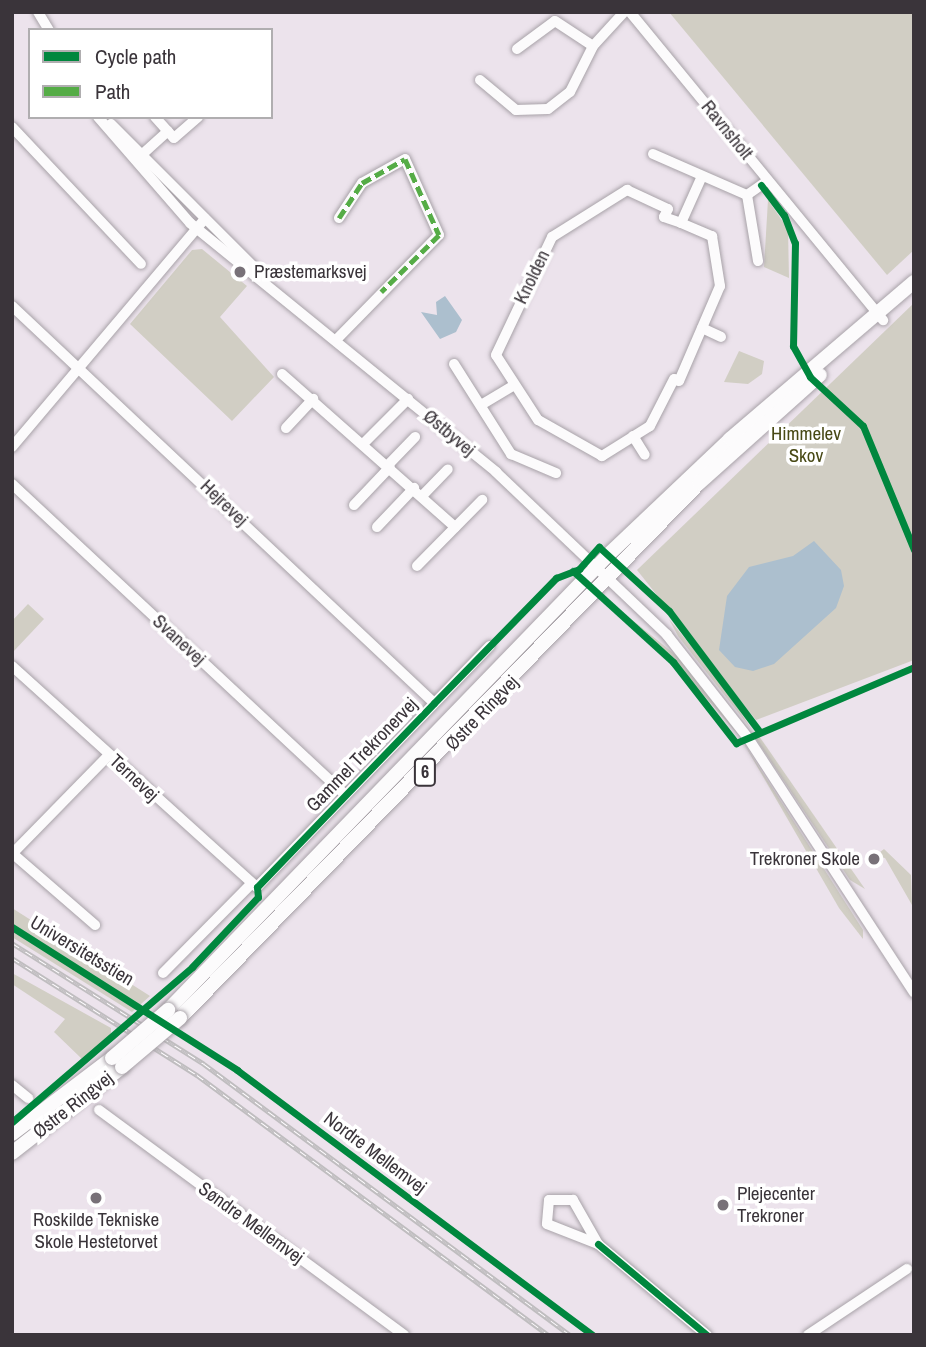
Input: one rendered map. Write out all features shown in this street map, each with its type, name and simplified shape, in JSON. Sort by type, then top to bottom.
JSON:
[{"type":"main road","name":"Østre Ringvej","points":[[12,1153],[174,1014],[611,578],[699,483],[880,317],[914,282]]},
{"type":"main road","name":"Østre Ringvej","points":[[174,1014],[598,565],[880,317],[914,294]]},
{"type":"main road","name":"Østre Ringvej","points":[[12,1134],[117,1063]]},
{"type":"street","points":[[38,12],[48,28]]},
{"type":"street","points":[[480,80],[516,110],[548,109],[570,92],[593,46],[624,12]]},
{"type":"street","name":"Ravnsholt","points":[[630,12],[880,317]]},
{"type":"street","points":[[517,49],[555,21],[593,46]]},
{"type":"street","name":"Østbyvej","points":[[100,119],[196,229],[496,472],[598,565],[696,668],[748,738],[914,993]]},
{"type":"street","name":"Østbyvej","points":[[106,119],[136,160],[205,219],[295,307]]},
{"type":"street","points":[[157,119],[174,138],[196,119]]},
{"type":"street","points":[[12,127],[141,264]]},
{"type":"street","points":[[136,160],[168,131]]},
{"type":"street","points":[[653,154],[747,195]]},
{"type":"street","points":[[336,340],[439,235],[405,159],[362,183],[339,218]]},
{"type":"street","points":[[681,223],[702,176]]},
{"type":"street","points":[[747,195],[767,181]]},
{"type":"street","name":"Knolden","points":[[627,190],[668,209],[664,216],[681,223],[712,236],[720,286],[679,381],[674,379],[650,426],[602,456],[538,420],[496,355],[552,237],[627,190]]},
{"type":"street","points":[[747,195],[758,261]]},
{"type":"street","points":[[12,447],[205,219]]},
{"type":"street","name":"Hejrevej","points":[[12,306],[81,366],[434,703]]},
{"type":"street","points":[[702,328],[721,337]]},
{"type":"street","points":[[454,364],[511,454],[556,473]]},
{"type":"street","points":[[282,373],[365,442],[455,527]]},
{"type":"street","points":[[481,405],[514,385]]},
{"type":"street","points":[[286,428],[313,399]]},
{"type":"street","points":[[365,442],[408,399]]},
{"type":"street","points":[[634,436],[645,455]]},
{"type":"street","points":[[354,505],[415,437]]},
{"type":"street","points":[[496,472],[511,454]]},
{"type":"street","points":[[377,527],[448,469]]},
{"type":"street","name":"Svanevej","points":[[12,484],[346,795]]},
{"type":"street","points":[[417,566],[482,500]]},
{"type":"street","name":"Gammel Trekronervej","points":[[163,973],[346,795],[490,646]]},
{"type":"street","name":"Ternevej","points":[[12,666],[253,886]]},
{"type":"street","points":[[95,925],[13,853],[109,755]]},
{"type":"street","points":[[12,1085],[28,1098]]},
{"type":"street","name":"Søndre Mellemvej","points":[[99,1110],[404,1335]]},
{"type":"street","points":[[598,1244],[573,1200],[549,1200],[547,1224],[598,1244],[708,1335]]},
{"type":"street","points":[[808,1335],[907,1269]]},
{"type":"green space","points":[[669,12],[914,12],[914,250],[887,275]]},
{"type":"green space","points":[[768,200],[788,229],[789,278],[764,267]]},
{"type":"green space","points":[[202,249],[247,286],[220,317],[274,377],[232,421],[130,324],[192,250]]},
{"type":"green space","name":"Himmelev Skov","points":[[914,303],[914,660],[756,720],[637,570]]},
{"type":"green space","points":[[739,351],[764,361],[762,374],[748,384],[724,382]]},
{"type":"green space","points":[[28,604],[44,619],[13,652],[12,621]]},
{"type":"green space","points":[[620,610],[678,657],[741,738],[666,652]]},
{"type":"green space","points":[[669,619],[723,685],[752,730],[678,636]]},
{"type":"green space","points":[[754,736],[759,736],[865,889],[850,880]]},
{"type":"green space","points":[[743,742],[863,930],[863,939],[839,908]]},
{"type":"green space","points":[[884,849],[911,875],[912,905],[885,858],[875,856]]},
{"type":"green space","points":[[12,908],[150,996],[132,1012],[12,937]]},
{"type":"green space","points":[[12,973],[111,1028],[111,1036],[82,1059],[54,1032],[65,1019],[12,984]]},
{"type":"water","points":[[445,296],[462,320],[456,332],[440,339],[421,312],[437,315],[436,302]]},
{"type":"water","points":[[814,541],[841,570],[844,586],[836,608],[774,664],[753,671],[735,667],[719,650],[727,596],[749,567],[793,556]]},
{"type":"railway","points":[[12,943],[204,1064],[570,1335]]},
{"type":"railway","points":[[12,958],[197,1075],[548,1335]]},
{"type":"marked path","points":[[339,218],[362,183],[405,159],[439,235],[381,292]]},
{"type":"cycle path","points":[[761,185],[784,215],[795,243],[793,346],[810,377],[863,426],[914,550]]},
{"type":"cycle path","points":[[12,1122],[192,967],[258,897],[257,887],[434,703],[556,578],[579,569],[599,547],[669,611],[760,732]]},
{"type":"cycle path","points":[[573,571],[673,662],[736,743],[914,667]]},
{"type":"cycle path","name":"Universitetsstien","points":[[12,927],[237,1070],[592,1335]]},
{"type":"cycle path","points":[[598,1244],[707,1335]]},
{"type":"place","name":"Præstemarksvej","points":[[240,272]]},
{"type":"place","name":"Trekroner Skole","points":[[874,859]]},
{"type":"place","name":"Roskilde Tekniske Skole Hestetorvet","points":[[96,1198]]},
{"type":"place","name":"Plejecenter Trekroner","points":[[723,1205]]}]
